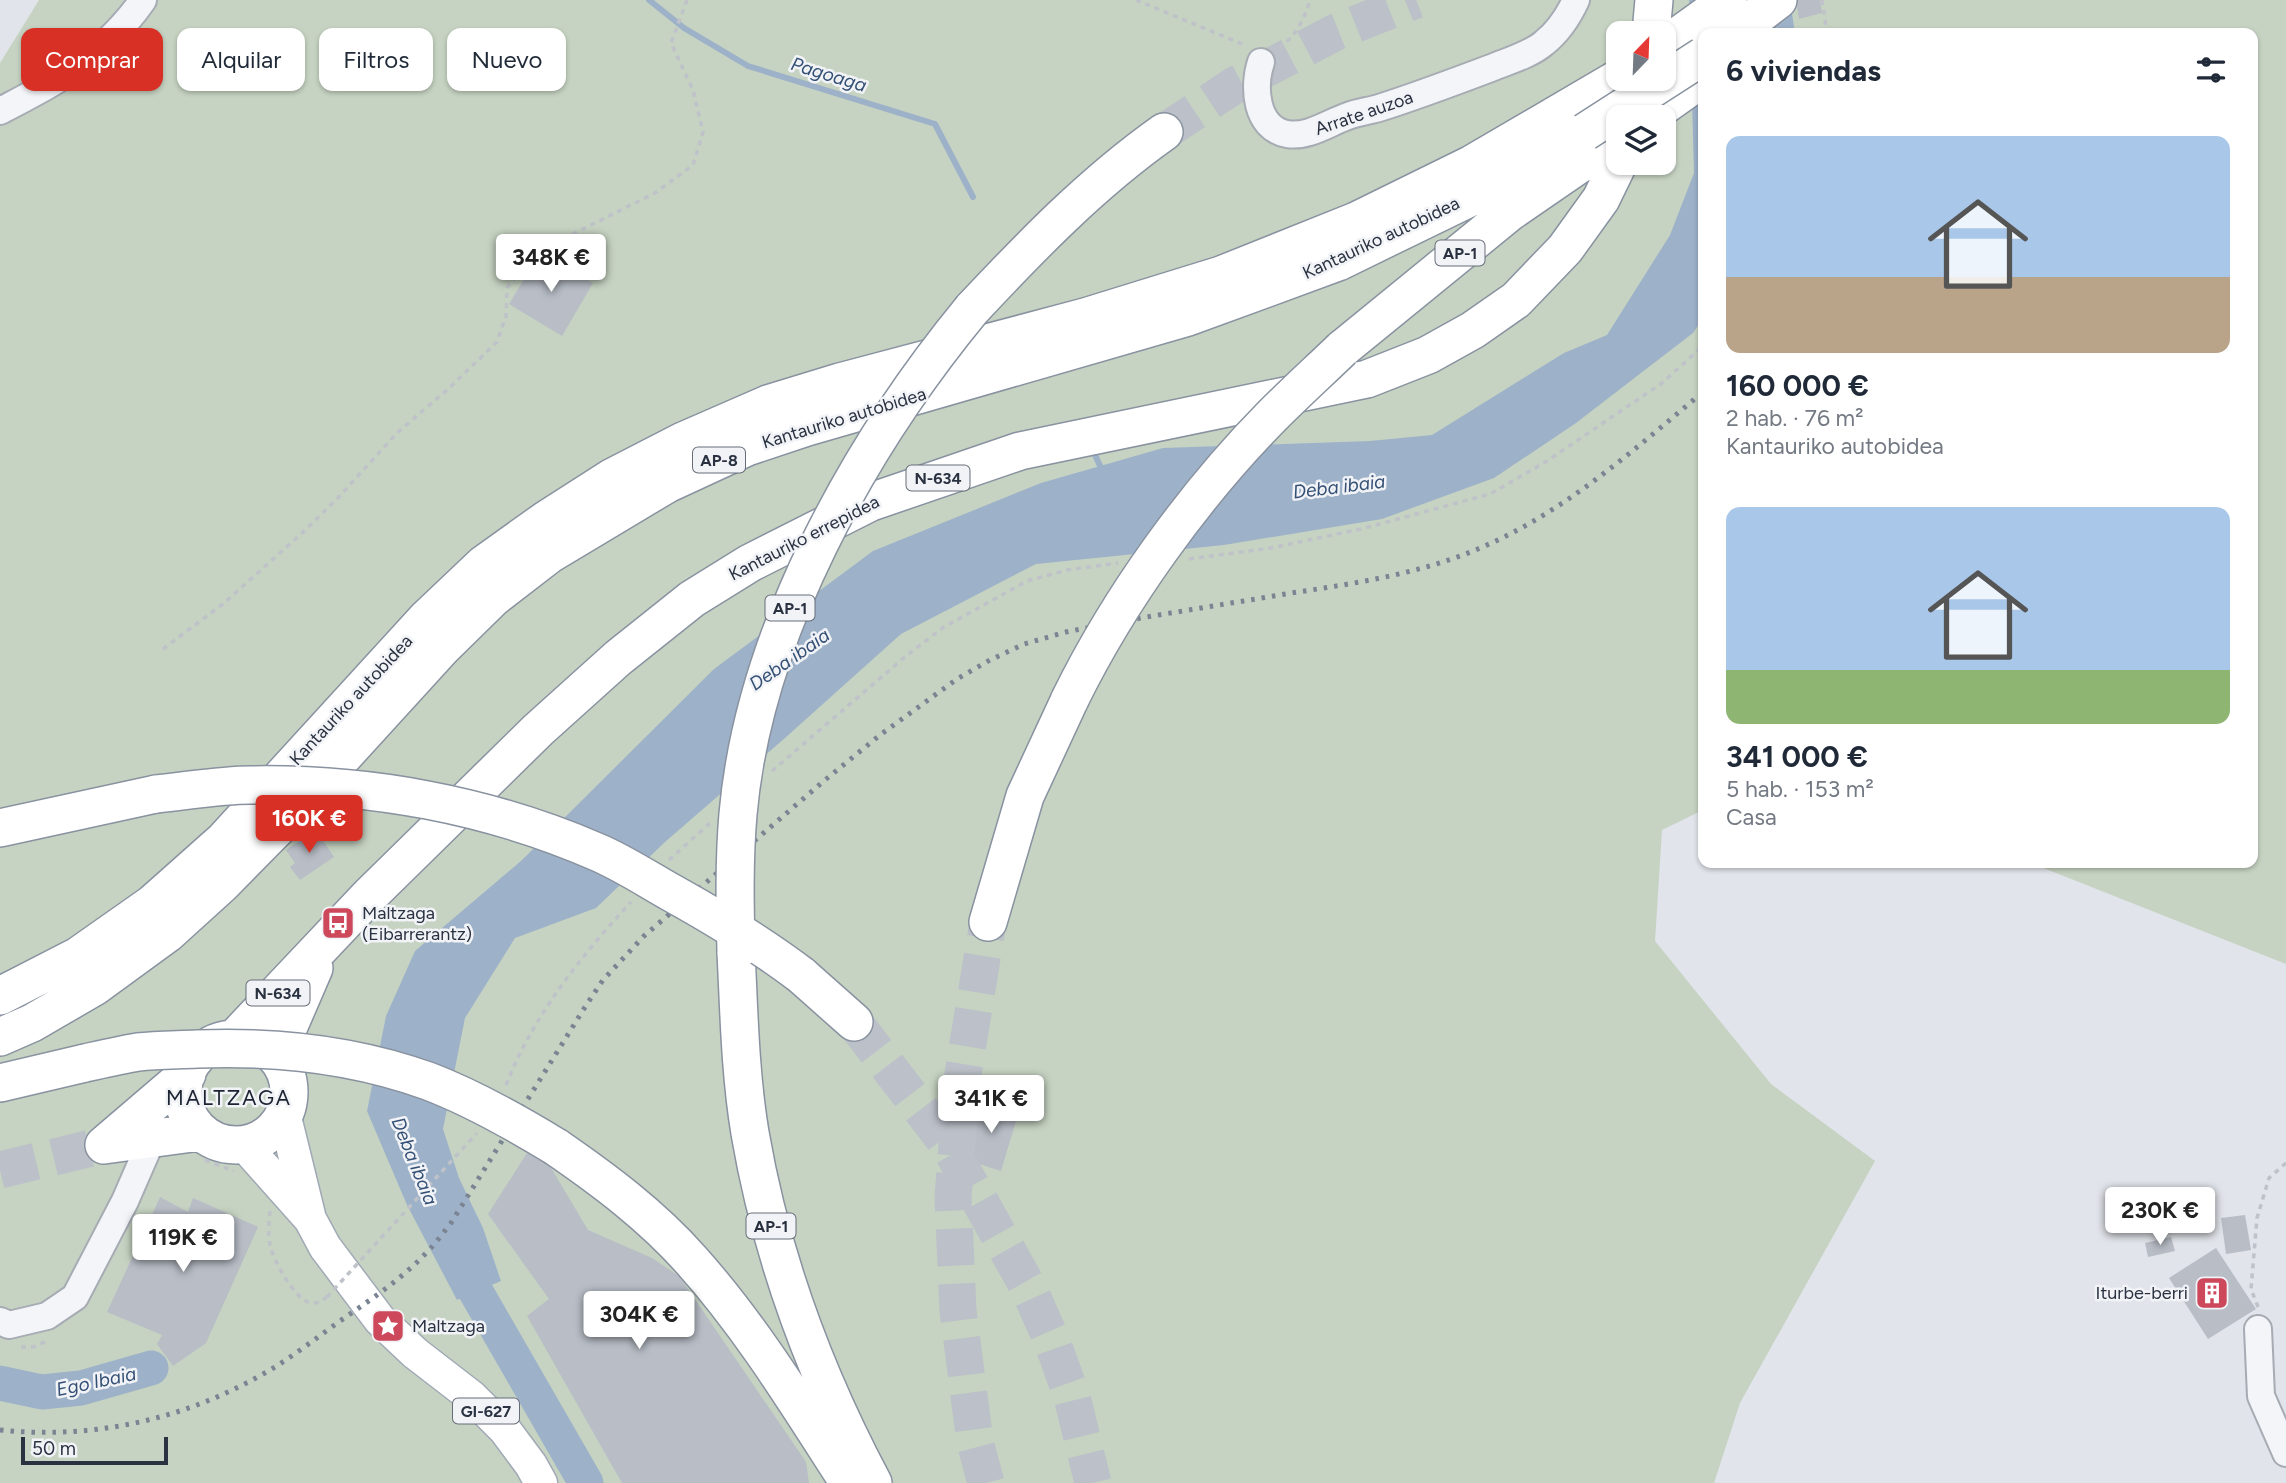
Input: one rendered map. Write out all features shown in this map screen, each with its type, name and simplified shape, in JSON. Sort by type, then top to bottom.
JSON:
[{"type":"highway","points":[[1652,21],[1654,0]]},
{"type":"highway","points":[[1676,37],[1728,0]]},
{"type":"highway","points":[[1742,28],[1778,0]]},
{"type":"highway","points":[[1769,28],[1805,0]]},
{"type":"highway","name":"Kantauriko autobidea","points":[[0,1037],[32,1023],[94,987],[169,933],[222,884],[442,648],[493,598],[550,554],[667,484],[747,447],[807,426],[1188,317],[1338,262],[1496,185],[1591,133],[1698,59]]},
{"type":"highway","points":[[1665,105],[1698,82]]},
{"type":"highway","name":"AP-8","points":[[1591,133],[1612,91]]},
{"type":"highway","name":"AP-1","points":[[873,1483],[849,1437],[804,1330],[776,1245],[750,1131],[740,1038],[735,884],[738,813],[747,754],[765,677],[790,608],[815,552],[906,395],[972,309],[1027,251],[1085,194],[1132,154],[1164,132]]},
{"type":"highway","name":"Kantauriko autobidea","points":[[0,996],[78,956],[152,904],[223,839],[426,619],[484,564],[611,478],[684,441],[768,404],[840,382],[1085,317],[1221,275],[1356,220],[1472,164],[1591,133]]},
{"type":"highway","name":"AP-1","points":[[988,922],[1025,796],[1070,699],[1115,617],[1173,533],[1225,467],[1271,417],[1342,349],[1510,212],[1591,133]]},
{"type":"highway","name":"Kantauriko errepidea","points":[[234,1039],[369,896],[538,730],[618,658],[692,599],[871,502],[1020,451],[1367,379],[1428,355],[1474,330],[1516,300],[1565,249],[1601,198],[1612,175]]},
{"type":"highway","points":[[0,828],[156,794],[249,785],[370,790],[411,796],[534,827],[611,859],[765,948],[855,1022]]},
{"type":"highway","name":"N-634","points":[[276,1056],[322,948]]},
{"type":"highway","points":[[234,1039],[259,1044],[276,1056],[285,1068],[290,1086],[290,1100],[285,1117],[241,1159]]},
{"type":"highway","name":"N-634","points":[[234,1039],[219,1041],[203,1050],[189,1066],[187,1074],[104,1146],[152,1139],[197,1144],[218,1143],[241,1159]]},
{"type":"highway","points":[[0,1083],[139,1052],[248,1047],[319,1053],[375,1065],[428,1082],[495,1111],[608,1182],[690,1258],[764,1351],[849,1483]]},
{"type":"highway","points":[[187,1074],[182,1088],[186,1113],[197,1144]]},
{"type":"main road","name":"GI-627","points":[[285,1117],[310,1219],[325,1247],[380,1320],[415,1353],[472,1397],[505,1430],[541,1483]]},
{"type":"main road","name":"GI-627","points":[[241,1159],[310,1219]]},
{"type":"street","points":[[0,111],[63,76],[89,57],[116,32],[143,0]]},
{"type":"street","name":"Arrate auzoa","points":[[1265,59],[1256,76],[1257,100],[1264,118],[1277,130],[1287,134],[1303,134],[1349,116],[1446,85],[1512,59],[1544,43],[1569,15],[1576,0]]},
{"type":"street","points":[[0,1321],[9,1325],[47,1316],[75,1297],[125,1201],[152,1139]]},
{"type":"street","points":[[2258,1329],[2261,1396],[2286,1452]]},
{"type":"path","points":[[163,649],[222,604],[301,534],[398,432],[497,342],[506,316],[507,288],[540,243],[559,241],[655,193],[693,165],[703,132],[693,90],[671,43],[687,0]]},
{"type":"path","points":[[1136,0],[1234,40],[1265,59],[1291,39],[1305,16],[1310,0]]},
{"type":"path","points":[[1822,0],[1825,28]]},
{"type":"path","points":[[271,1210],[270,1245],[277,1265],[301,1298],[311,1303],[320,1302],[484,1126]]},
{"type":"path","points":[[197,1144],[241,1159]]},
{"type":"path","points":[[2258,1329],[2258,1305],[2251,1289],[2257,1218],[2269,1178],[2286,1163]]},
{"type":"path","points":[[20,1347],[33,1347],[58,1336]]},
{"type":"green space","points":[[39,0],[2286,0],[2286,964],[2044,868],[2258,868],[2258,28],[1698,28],[1698,812],[1662,830],[1655,941],[1771,1084],[1875,1161],[1740,1403],[1714,1483],[0,1483],[0,63],[21,29],[21,91],[163,91],[163,28],[22,28]]},
{"type":"water","points":[[1689,0],[1790,0],[1794,28],[1698,28],[1698,326],[1693,333],[1576,423],[1494,478],[1382,519],[1224,545],[1036,564],[901,634],[665,842],[596,908],[515,938],[465,1018],[443,1129],[459,1178],[483,1228],[501,1281],[457,1300],[407,1205],[367,1111],[386,1016],[415,951],[521,861],[714,669],[873,551],[1041,483],[1163,448],[1370,441],[1432,435],[1564,353],[1607,335],[1670,235],[1694,173]]},
{"type":"building","points":[[1796,0],[1820,0],[1822,13],[1799,19]]},
{"type":"building","points":[[541,251],[593,283],[562,336],[509,304]]},
{"type":"building","points":[[316,830],[334,857],[300,880],[290,867],[295,863],[286,850]]},
{"type":"building","points":[[981,1099],[1019,1111],[1001,1171],[963,1159]]},
{"type":"building","points":[[527,1153],[550,1166],[588,1230],[652,1258],[679,1276],[806,1462],[809,1483],[622,1483],[527,1316],[549,1299],[488,1214]]},
{"type":"building","points":[[160,1197],[188,1212],[193,1198],[258,1227],[206,1343],[173,1366],[157,1344],[162,1335],[107,1312]]},
{"type":"building","points":[[2245,1215],[2251,1250],[2226,1254],[2221,1218]]},
{"type":"building","points":[[2171,1237],[2175,1251],[2148,1257],[2145,1243]]},
{"type":"building","name":"Iturbe-berri","points":[[2216,1248],[2256,1309],[2208,1339],[2169,1278]]},
{"type":"waterway","name":"Pagoaga","points":[[649,0],[684,28],[748,66],[935,124],[973,197]]},
{"type":"waterway","name":"Pagoaga","points":[[1095,455],[1103,472]]},
{"type":"waterway","name":"Deba ibaia","points":[[453,1252],[586,1483]]},
{"type":"waterway","name":"Ego Ibaia","points":[[0,1383],[42,1392],[81,1388],[151,1368]]},
{"type":"tunnel","points":[[1164,132],[1235,85],[1336,32],[1416,0]]},
{"type":"tunnel","points":[[986,1483],[975,1442],[958,1310],[953,1197],[962,1080],[988,922]]},
{"type":"tunnel","points":[[854,1022],[949,1146],[1028,1287],[1052,1341],[1072,1397],[1093,1483]]},
{"type":"tunnel","points":[[0,1170],[104,1145]]},
{"type":"railway","points":[[0,1430],[72,1432],[107,1428],[177,1412],[210,1400],[275,1367],[396,1280],[430,1249],[451,1223],[603,980],[644,936],[825,780],[880,735],[957,679],[1024,644],[1066,632],[1366,581],[1464,555],[1517,530],[1573,496],[1698,396]]},
{"type":"place","name":"Maltzaga (Eibarrerantz)","points":[[338,923]]},
{"type":"place","name":"Iturbe-berri","points":[[2212,1293]]},
{"type":"place","name":"Maltzaga","points":[[388,1326]]},
{"type":"district","name":"MALTZAGA","points":[[229,1098]]}]
